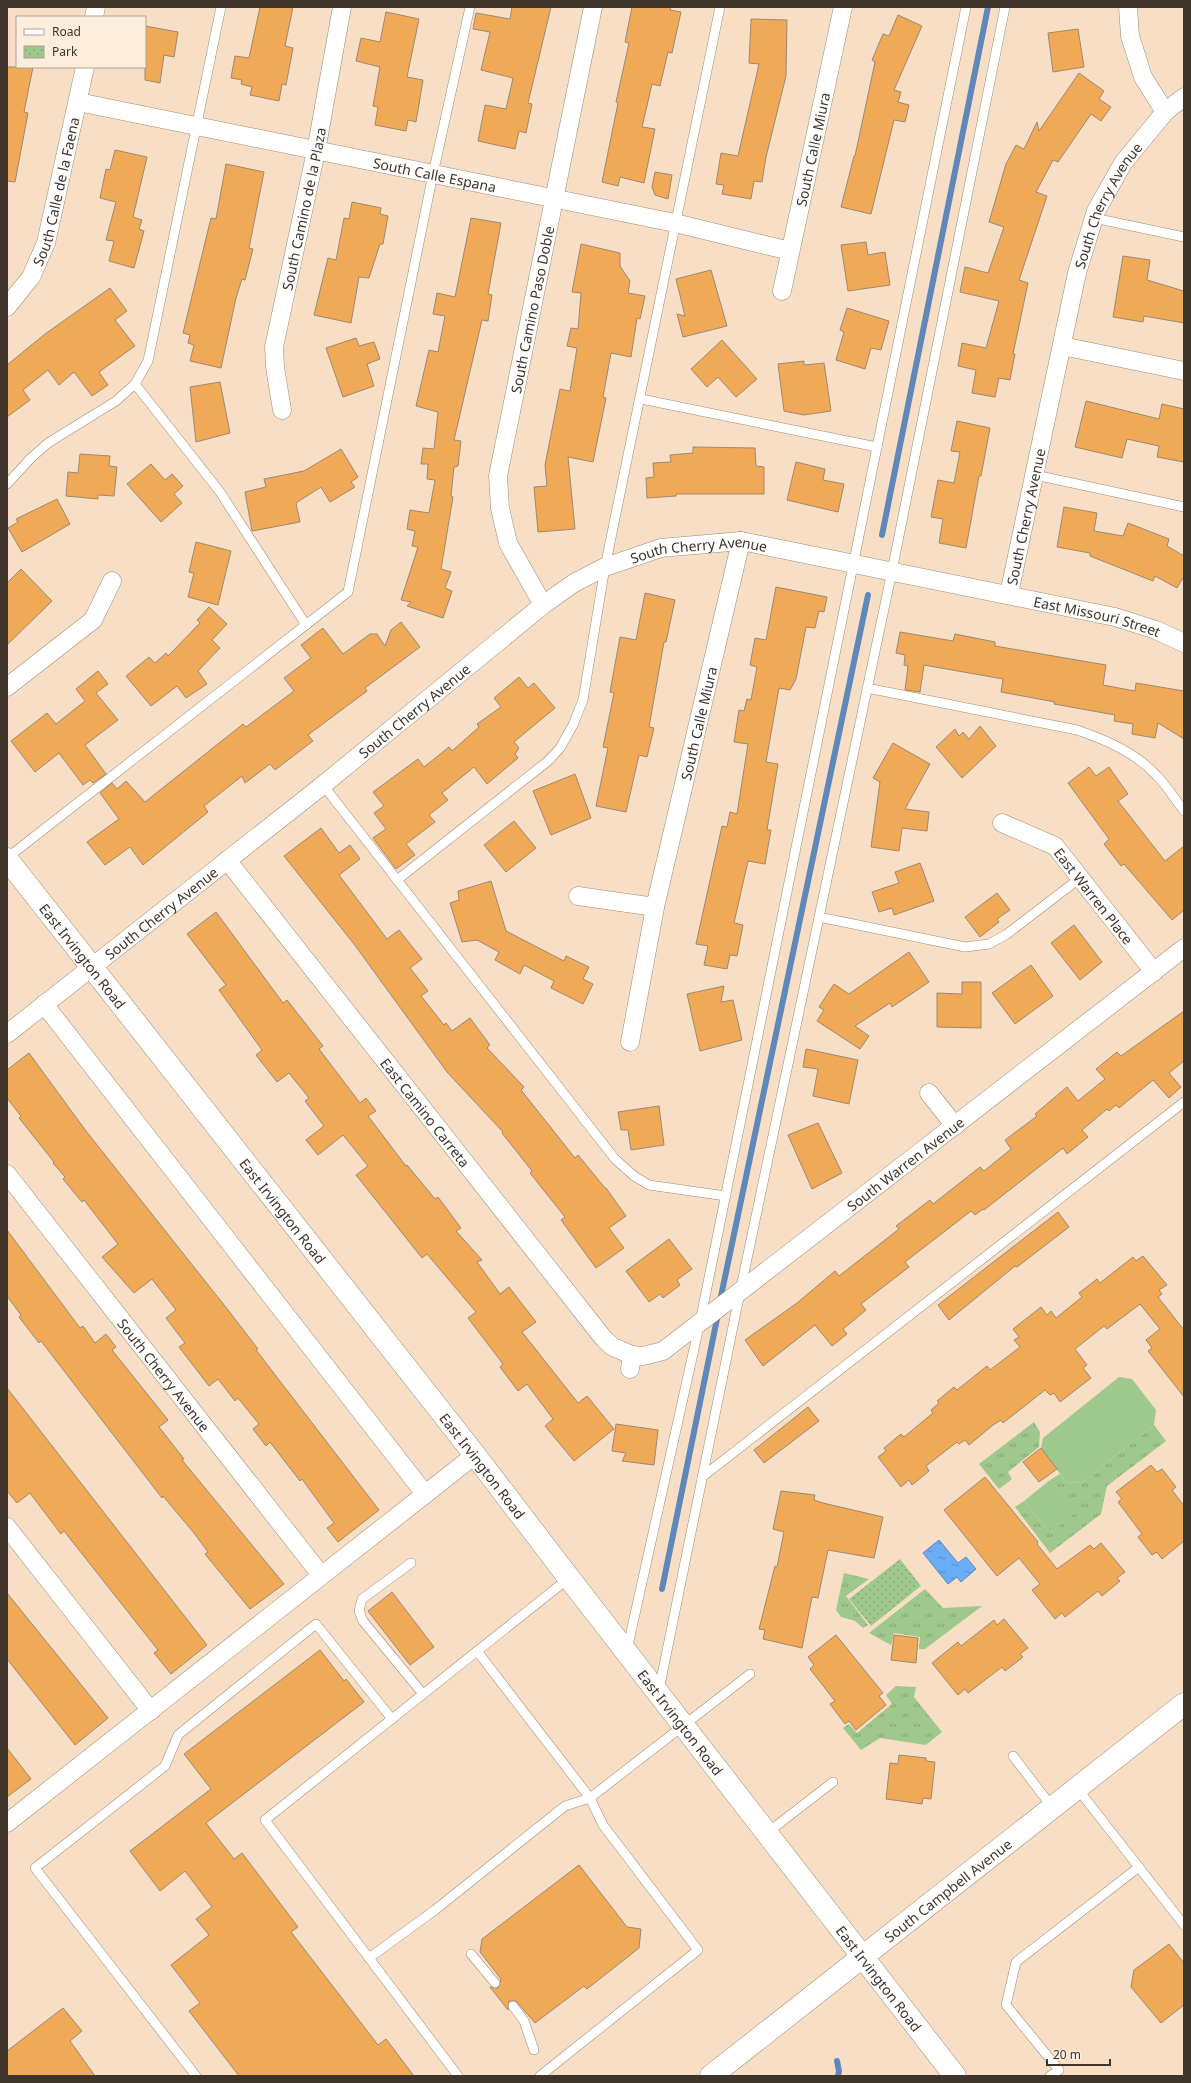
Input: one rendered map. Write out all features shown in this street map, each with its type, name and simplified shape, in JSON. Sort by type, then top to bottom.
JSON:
[{"type":"main road","name":"East Irvington Road","points":[[7,859],[91,968],[475,1455],[658,1694],[683,1724],[955,2076]]},
{"type":"main road","name":"South Campbell Avenue","points":[[711,2076],[1184,1704]]},
{"type":"street","name":"South Camino de la Plaza","points":[[282,410],[275,367],[274,347],[316,151],[342,7]]},
{"type":"street","name":"South Camino Paso Doble","points":[[543,605],[508,543],[500,508],[498,476],[593,7]]},
{"type":"street","name":"South Calle Miura","points":[[782,291],[843,7]]},
{"type":"street","points":[[1128,7],[1130,36],[1143,77],[1165,112]]},
{"type":"street","name":"South Calle de la Faena","points":[[7,306],[31,277],[46,243],[85,68]]},
{"type":"street","name":"South Cherry Avenue","points":[[7,1034],[323,785],[543,605],[574,584],[605,567],[661,548],[741,540],[1009,594],[1077,273],[1094,218],[1123,163],[1165,112],[1184,98]]},
{"type":"street","name":"South Calle Espana","points":[[78,102],[675,223],[790,251]]},
{"type":"street","points":[[1062,346],[1184,371]]},
{"type":"street","name":"South Calle Miura","points":[[630,1042],[655,907],[741,540]]},
{"type":"street","points":[[7,687],[93,620],[112,581]]},
{"type":"street","name":"East Missouri Street","points":[[1009,594],[1116,617],[1156,630],[1184,643]]},
{"type":"street","name":"East Warren Place","points":[[1002,823],[1055,846],[1154,972]]},
{"type":"street","name":"East Camino Carreta","points":[[226,860],[604,1339],[631,1362]]},
{"type":"street","points":[[578,896],[655,907]]},
{"type":"street","name":"South Warren Avenue","points":[[631,1362],[643,1356],[663,1351],[1184,948]]},
{"type":"street","points":[[44,1004],[425,1494]]},
{"type":"street","points":[[930,1093],[955,1126]]},
{"type":"street","name":"South Cherry Avenue","points":[[7,1174],[322,1575]]},
{"type":"street","points":[[7,1823],[475,1455]]},
{"type":"street","points":[[7,1527],[151,1711]]},
{"type":"lane","points":[[7,484],[30,458],[48,443],[116,401],[135,384],[148,361],[221,7]]},
{"type":"lane","points":[[7,859],[348,592],[433,174],[470,7]]},
{"type":"lane","points":[[397,880],[548,761],[560,748],[573,725],[583,700],[605,567],[641,399],[675,223],[720,7]]},
{"type":"lane","points":[[626,1651],[700,1322],[966,7]]},
{"type":"lane","points":[[658,1694],[740,1292],[892,571],[1005,7]]},
{"type":"lane","points":[[1094,218],[1184,237]]},
{"type":"lane","points":[[135,384],[220,492],[306,625]]},
{"type":"lane","points":[[641,399],[877,447]]},
{"type":"lane","points":[[1035,475],[1184,507]]},
{"type":"lane","points":[[867,688],[1076,730],[1106,740],[1134,756],[1157,776],[1184,810]]},
{"type":"lane","points":[[323,785],[615,1159],[634,1176],[649,1185],[726,1196]]},
{"type":"lane","points":[[819,917],[965,947],[989,944],[1007,934],[1080,878]]},
{"type":"lane","points":[[702,1477],[1184,1102]]},
{"type":"lane","points":[[411,1563],[362,1599],[359,1611],[363,1621],[423,1694]]},
{"type":"lane","points":[[458,2076],[265,1820],[569,1578]]},
{"type":"lane","points":[[196,2076],[36,1868],[165,1766],[178,1735],[316,1624],[392,1719]]},
{"type":"lane","points":[[477,1652],[590,1798],[603,1825],[698,1950],[540,2076]]},
{"type":"lane","points":[[369,1958],[435,1910],[565,1806],[590,1798],[683,1724],[750,1674]]},
{"type":"lane","points":[[1013,1756],[1052,1808]]},
{"type":"lane","points":[[767,1833],[833,1782]]},
{"type":"lane","points":[[1077,1788],[1184,1925]]},
{"type":"lane","points":[[1050,2076],[1058,2070],[1006,2005],[1016,1962],[1139,1867]]},
{"type":"lane","points":[[470,1954],[495,1983]]},
{"type":"lane","points":[[513,2006],[524,2021],[534,2050]]},
{"type":"green space","points":[[1119,1377],[1132,1379],[1156,1410],[1154,1425],[1082,1483],[1066,1482],[1041,1448],[1043,1438]]},
{"type":"green space","points":[[1034,1422],[1040,1432],[1039,1447],[1008,1472],[1012,1479],[999,1489],[979,1464]]},
{"type":"green space","points":[[1154,1425],[1166,1441],[1107,1486],[1101,1514],[1050,1553],[1015,1507],[1024,1501],[1050,1533],[1075,1512],[1050,1480],[1060,1474],[1066,1482],[1082,1483]]},
{"type":"green space","points":[[1050,1480],[1076,1512],[1050,1533],[1024,1501]]},
{"type":"green space","points":[[900,1559],[921,1586],[871,1626],[849,1599]]},
{"type":"green space","points":[[844,1573],[869,1579],[846,1596],[868,1625],[863,1628],[855,1621],[841,1617],[836,1610]]},
{"type":"green space","points":[[925,1589],[943,1608],[982,1606],[925,1649],[919,1649],[920,1637],[894,1633],[891,1645],[869,1633]]},
{"type":"green space","points":[[896,1686],[916,1687],[914,1697],[942,1732],[926,1745],[880,1738],[861,1750],[843,1728],[849,1724],[857,1733],[892,1704],[886,1695]]},
{"type":"water","points":[[939,1540],[958,1563],[966,1557],[976,1569],[961,1582],[957,1577],[948,1584],[923,1553]]},
{"type":"building","points":[[260,7],[293,7],[285,46],[293,48],[286,85],[282,84],[279,101],[250,95],[252,87],[241,84],[242,80],[231,78],[235,56],[249,58]]},
{"type":"building","points":[[512,7],[551,7],[528,103],[532,104],[526,133],[519,131],[515,149],[478,141],[485,105],[506,109],[513,78],[481,70],[490,32],[473,29],[476,13],[510,19]]},
{"type":"building","points":[[632,7],[671,7],[670,10],[681,12],[672,53],[668,52],[660,86],[652,84],[642,127],[655,129],[644,183],[620,177],[618,186],[602,182],[618,103],[616,102],[629,43],[625,42]]},
{"type":"building","points":[[386,12],[419,19],[407,77],[423,80],[416,122],[408,120],[406,131],[375,125],[378,107],[373,106],[380,67],[356,61],[361,38],[380,42]]},
{"type":"building","points":[[898,15],[922,26],[894,90],[901,92],[898,102],[909,105],[905,122],[894,120],[871,214],[841,207],[855,156],[875,62],[872,60],[883,34],[889,36]]},
{"type":"building","points":[[751,19],[787,20],[786,76],[766,157],[762,182],[754,181],[751,199],[722,194],[724,185],[716,184],[721,153],[738,156],[759,64],[749,63]]},
{"type":"building","points":[[146,26],[178,32],[174,57],[164,55],[160,83],[145,80]]},
{"type":"building","points":[[1078,29],[1084,67],[1053,72],[1048,33]]},
{"type":"building","points":[[7,67],[33,68],[24,112],[28,113],[15,182],[7,181]]},
{"type":"building","points":[[1079,73],[1104,91],[1099,99],[1111,107],[1101,121],[1091,114],[1058,162],[1053,160],[1036,192],[1047,196],[1019,280],[1028,283],[1013,354],[1015,354],[1010,380],[999,378],[995,397],[972,393],[976,370],[958,366],[962,343],[986,348],[999,301],[960,292],[965,267],[988,273],[1004,227],[989,222],[1006,164],[1016,145],[1024,149],[1037,122],[1039,131]]},
{"type":"building","points":[[115,150],[147,157],[133,217],[142,220],[139,229],[144,231],[134,268],[109,261],[114,241],[106,240],[116,202],[100,198],[106,169],[110,170]]},
{"type":"building","points":[[226,164],[264,172],[249,248],[253,249],[245,280],[242,279],[236,298],[221,368],[190,361],[194,345],[188,343],[190,335],[183,333],[211,218],[216,219]]},
{"type":"building","points":[[655,172],[672,175],[668,199],[655,195],[652,187]]},
{"type":"building","points":[[352,202],[381,208],[380,214],[388,216],[383,244],[380,244],[369,278],[359,277],[351,323],[314,315],[328,258],[336,260],[344,218],[349,219]]},
{"type":"building","points":[[471,218],[501,223],[488,294],[492,295],[488,321],[482,320],[454,440],[461,441],[458,466],[454,467],[451,496],[453,497],[441,569],[451,572],[445,588],[452,591],[443,618],[407,606],[411,602],[401,600],[418,547],[412,546],[415,531],[407,529],[410,510],[429,513],[435,480],[427,479],[428,464],[421,464],[423,448],[434,449],[438,412],[416,406],[429,350],[438,352],[445,316],[433,314],[437,293],[455,297]]},
{"type":"building","points":[[866,242],[868,255],[885,252],[890,285],[848,291],[841,245]]},
{"type":"building","points":[[581,244],[620,253],[620,266],[630,281],[628,293],[645,296],[640,319],[637,318],[631,357],[611,353],[603,397],[606,398],[593,462],[568,457],[575,529],[538,532],[534,487],[547,486],[545,465],[560,389],[570,391],[577,348],[567,346],[571,328],[578,329],[581,293],[572,292]]},
{"type":"building","points":[[1123,256],[1150,260],[1147,280],[1184,291],[1184,323],[1144,316],[1143,322],[1113,317]]},
{"type":"building","points":[[711,270],[727,326],[683,337],[677,314],[685,316],[676,279]]},
{"type":"building","points":[[110,288],[127,311],[115,320],[135,346],[99,372],[108,385],[92,396],[74,372],[59,385],[48,370],[23,390],[30,400],[7,417],[7,365],[45,334]]},
{"type":"building","points":[[847,308],[889,321],[881,350],[871,348],[865,369],[836,360],[844,332],[840,330]]},
{"type":"building","points":[[356,338],[359,346],[374,342],[380,359],[367,364],[374,386],[343,397],[326,348]]},
{"type":"building","points":[[722,340],[757,379],[736,397],[718,377],[707,387],[691,369]]},
{"type":"building","points":[[804,361],[804,365],[824,363],[831,411],[804,415],[784,411],[778,364]]},
{"type":"building","points":[[220,382],[230,433],[196,442],[190,387]]},
{"type":"building","points":[[1086,401],[1159,419],[1162,404],[1184,409],[1184,462],[1157,457],[1159,446],[1127,439],[1122,458],[1075,447]]},
{"type":"building","points":[[957,421],[990,428],[981,476],[979,476],[966,548],[939,543],[943,519],[931,517],[938,480],[954,483],[960,452],[951,451]]},
{"type":"building","points":[[693,447],[755,448],[756,466],[764,467],[764,494],[676,494],[676,496],[647,498],[646,478],[654,477],[653,463],[671,462],[670,455],[693,453]]},
{"type":"building","points":[[341,449],[358,477],[351,482],[355,487],[330,502],[321,487],[296,503],[300,522],[252,531],[245,492],[266,487],[264,479],[304,471]]},
{"type":"building","points":[[80,454],[110,456],[109,466],[117,467],[114,496],[98,495],[98,499],[66,496],[68,472],[78,473]]},
{"type":"building","points":[[796,462],[825,469],[823,480],[844,484],[838,512],[787,500]]},
{"type":"building","points":[[151,464],[165,480],[172,474],[183,486],[174,494],[182,503],[161,522],[127,484]]},
{"type":"building","points":[[57,499],[70,524],[22,552],[8,528],[18,522],[16,519]]},
{"type":"building","points":[[1064,507],[1097,513],[1094,531],[1123,536],[1128,523],[1169,539],[1167,546],[1184,556],[1184,576],[1177,588],[1155,576],[1153,581],[1090,556],[1090,553],[1057,547]]},
{"type":"building","points":[[196,542],[231,551],[218,605],[188,597],[194,573],[189,572]]},
{"type":"building","points":[[21,569],[52,601],[7,645],[7,583]]},
{"type":"building","points":[[776,587],[827,597],[824,612],[819,611],[815,628],[806,627],[796,679],[790,690],[779,688],[766,762],[778,764],[767,830],[771,830],[765,864],[748,861],[734,923],[743,925],[737,956],[730,955],[727,969],[704,965],[708,946],[696,944],[722,826],[727,827],[730,812],[737,814],[748,744],[734,742],[739,710],[744,711],[747,699],[751,700],[757,667],[750,665],[755,638],[766,640]]},
{"type":"building","points":[[645,593],[675,600],[666,642],[664,642],[649,727],[654,728],[647,757],[639,755],[626,812],[596,806],[608,748],[603,747],[614,693],[610,692],[620,637],[636,640]]},
{"type":"building","points":[[209,607],[227,624],[212,640],[220,648],[198,671],[207,684],[186,698],[177,686],[151,706],[126,676],[149,657],[155,663],[166,653],[168,656],[200,623],[197,620]]},
{"type":"building","points":[[401,622],[420,647],[365,688],[367,691],[308,735],[313,741],[275,770],[270,764],[245,783],[242,776],[204,806],[208,812],[143,865],[130,847],[105,865],[87,842],[119,819],[100,793],[112,783],[117,789],[126,781],[145,802],[243,724],[246,727],[294,691],[284,678],[311,658],[301,645],[323,628],[343,654],[370,634],[377,634],[385,646],[391,630]]},
{"type":"building","points":[[900,632],[953,641],[955,634],[995,642],[995,646],[1106,665],[1103,685],[1135,691],[1136,683],[1184,691],[1184,739],[1158,723],[1155,738],[1132,734],[1133,724],[1114,721],[1115,715],[1054,704],[1055,702],[1001,692],[1003,679],[924,665],[920,692],[905,690],[908,666],[904,665],[905,655],[896,653]]},
{"type":"building","points":[[98,671],[108,684],[96,693],[118,720],[85,745],[106,774],[93,783],[90,780],[83,785],[59,753],[35,772],[11,741],[47,713],[56,724],[85,701],[76,689]]},
{"type":"building","points":[[519,677],[528,688],[534,683],[555,708],[514,742],[519,748],[515,754],[518,758],[487,784],[474,767],[442,793],[448,800],[429,815],[435,822],[406,844],[415,855],[396,869],[373,838],[386,829],[374,813],[384,806],[373,792],[418,759],[424,767],[449,747],[452,751],[479,727],[477,724],[501,707],[494,698]]},
{"type":"building","points":[[980,726],[996,746],[962,778],[936,747],[955,729],[959,736],[963,732],[969,739]]},
{"type":"building","points":[[893,743],[930,764],[905,809],[929,812],[927,831],[902,828],[899,851],[871,847],[880,782],[873,778]]},
{"type":"building","points":[[1089,767],[1096,776],[1109,767],[1128,794],[1118,801],[1165,861],[1184,846],[1184,910],[1172,920],[1124,864],[1121,866],[1104,844],[1109,839],[1068,783]]},
{"type":"building","points":[[575,774],[591,818],[551,835],[533,791]]},
{"type":"building","points":[[514,821],[536,848],[506,872],[484,845]]},
{"type":"building","points":[[321,828],[339,853],[350,845],[360,859],[339,875],[387,939],[399,930],[422,959],[410,968],[428,991],[421,996],[444,1025],[446,1023],[452,1031],[470,1018],[490,1045],[487,1048],[524,1087],[521,1090],[575,1158],[578,1155],[606,1188],[626,1216],[609,1228],[624,1248],[596,1268],[561,1220],[565,1217],[530,1173],[532,1171],[502,1133],[503,1132],[447,1072],[354,944],[284,856]]},
{"type":"building","points":[[920,863],[934,901],[894,915],[892,908],[879,912],[872,892],[899,883],[895,872]]},
{"type":"building","points":[[491,881],[506,931],[564,961],[566,956],[589,967],[583,979],[593,984],[583,1004],[551,988],[554,981],[524,965],[520,974],[495,960],[499,952],[477,940],[462,942],[450,903],[459,900],[458,891]]},
{"type":"building","points":[[997,893],[1010,910],[997,919],[999,922],[980,937],[965,917]]},
{"type":"building","points":[[216,912],[283,1003],[287,1000],[323,1046],[319,1049],[360,1103],[366,1098],[376,1111],[368,1116],[406,1166],[407,1165],[435,1199],[438,1197],[461,1228],[456,1231],[482,1260],[477,1262],[500,1294],[509,1287],[536,1322],[522,1332],[578,1403],[587,1396],[614,1429],[574,1461],[545,1426],[553,1419],[527,1384],[518,1391],[500,1367],[503,1364],[468,1318],[476,1312],[427,1254],[422,1258],[356,1175],[368,1166],[343,1135],[318,1155],[306,1140],[324,1126],[305,1101],[309,1098],[289,1073],[277,1082],[256,1055],[262,1050],[219,990],[226,985],[187,934]]},
{"type":"building","points":[[1074,925],[1102,962],[1080,980],[1051,943]]},
{"type":"building","points":[[909,952],[929,982],[892,1007],[890,1003],[855,1026],[869,1036],[860,1049],[817,1021],[824,1010],[819,1007],[834,984],[849,994]]},
{"type":"building","points":[[1031,965],[1053,996],[1015,1024],[992,993]]},
{"type":"building","points":[[962,982],[981,982],[981,1028],[937,1027],[937,993],[962,994]]},
{"type":"building","points":[[724,986],[721,1002],[733,1000],[742,1040],[700,1051],[687,994]]},
{"type":"building","points":[[1184,1011],[1184,1061],[1169,1073],[1181,1087],[1169,1098],[1153,1080],[1119,1108],[1116,1105],[1109,1111],[1107,1109],[1082,1130],[1088,1137],[1067,1154],[1063,1148],[984,1210],[983,1209],[975,1215],[971,1211],[905,1262],[909,1267],[861,1304],[866,1310],[843,1329],[847,1334],[832,1346],[815,1325],[763,1366],[745,1340],[797,1303],[835,1271],[839,1276],[899,1229],[896,1226],[930,1200],[933,1204],[980,1167],[984,1171],[1011,1149],[1005,1140],[1037,1116],[1035,1114],[1067,1087],[1078,1101],[1105,1079],[1096,1069],[1117,1052],[1121,1056]]},
{"type":"building","points":[[806,1049],[858,1060],[849,1104],[813,1096],[818,1069],[803,1067]]},
{"type":"building","points":[[29,1053],[86,1131],[228,1310],[258,1349],[256,1350],[379,1510],[338,1542],[327,1528],[334,1523],[302,1479],[300,1481],[270,1442],[266,1446],[253,1429],[259,1424],[238,1398],[235,1401],[218,1379],[209,1386],[179,1347],[185,1343],[166,1318],[176,1310],[152,1279],[134,1293],[102,1257],[118,1244],[84,1200],[82,1202],[63,1179],[65,1177],[19,1118],[21,1116],[7,1098],[7,1070]]},
{"type":"building","points":[[659,1106],[664,1145],[631,1150],[628,1130],[621,1130],[618,1112]]},
{"type":"building","points":[[818,1123],[842,1173],[812,1189],[788,1135]]},
{"type":"building","points":[[1058,1212],[1069,1227],[1017,1267],[1015,1266],[949,1320],[938,1305]]},
{"type":"building","points":[[7,1230],[80,1328],[83,1326],[95,1343],[106,1334],[116,1347],[112,1350],[168,1420],[159,1427],[184,1459],[182,1460],[284,1584],[250,1609],[205,1554],[208,1552],[194,1533],[163,1496],[162,1498],[41,1341],[39,1343],[19,1317],[21,1315],[7,1296]]},
{"type":"building","points":[[669,1239],[692,1269],[677,1280],[680,1285],[663,1298],[660,1294],[649,1302],[626,1271]]},
{"type":"building","points":[[1143,1256],[1167,1285],[1159,1290],[1162,1294],[1158,1297],[1184,1330],[1184,1397],[1148,1351],[1152,1348],[1146,1340],[1160,1329],[1140,1304],[1107,1329],[1104,1326],[1075,1349],[1087,1365],[1083,1368],[1091,1378],[1060,1402],[1054,1393],[1050,1395],[1045,1390],[1003,1423],[1001,1420],[993,1425],[969,1445],[965,1440],[959,1444],[957,1442],[926,1466],[929,1471],[912,1485],[909,1480],[901,1487],[878,1457],[886,1451],[884,1448],[901,1434],[904,1437],[933,1413],[931,1410],[939,1403],[937,1401],[954,1387],[957,1390],[987,1366],[990,1370],[1020,1347],[1014,1340],[1019,1337],[1013,1329],[1041,1307],[1047,1315],[1051,1311],[1056,1318],[1082,1297],[1079,1293],[1097,1279],[1100,1283],[1133,1257],[1136,1261]]},
{"type":"building","points":[[7,1388],[207,1645],[171,1674],[154,1653],[158,1650],[64,1531],[61,1534],[30,1493],[17,1503],[7,1491]]},
{"type":"building","points":[[808,1407],[819,1421],[764,1463],[754,1450]]},
{"type":"building","points":[[616,1424],[658,1430],[654,1465],[622,1461],[626,1453],[612,1451]]},
{"type":"building","points":[[1041,1448],[1057,1469],[1039,1482],[1023,1462]]},
{"type":"building","points":[[1151,1465],[1157,1472],[1162,1469],[1176,1487],[1172,1490],[1184,1506],[1184,1541],[1162,1559],[1157,1552],[1152,1555],[1138,1537],[1142,1534],[1118,1502],[1122,1499],[1116,1492]]},
{"type":"building","points":[[985,1477],[1038,1542],[1037,1544],[1057,1569],[1090,1545],[1094,1549],[1101,1543],[1125,1572],[1117,1578],[1120,1581],[1102,1596],[1098,1591],[1065,1617],[1062,1613],[1055,1619],[1032,1590],[1040,1584],[1019,1558],[997,1576],[944,1510]]},
{"type":"building","points":[[781,1491],[815,1495],[814,1500],[823,1503],[883,1517],[874,1558],[828,1550],[818,1598],[812,1597],[802,1648],[763,1639],[765,1630],[759,1629],[775,1566],[777,1567],[784,1532],[773,1529]]},
{"type":"building","points":[[392,1592],[434,1647],[410,1665],[368,1611]]},
{"type":"building","points":[[7,1593],[108,1718],[75,1745],[7,1659]]},
{"type":"building","points":[[1004,1619],[1028,1648],[1020,1654],[1023,1657],[1005,1671],[1002,1667],[968,1693],[965,1689],[958,1695],[932,1663],[958,1642],[961,1646],[994,1620],[997,1625]]},
{"type":"building","points":[[836,1635],[883,1693],[879,1696],[886,1705],[856,1730],[849,1721],[845,1724],[830,1704],[835,1701],[810,1669],[814,1665],[808,1657]]},
{"type":"building","points":[[894,1635],[918,1638],[916,1663],[891,1660]]},
{"type":"building","points":[[320,1650],[344,1681],[346,1679],[364,1702],[206,1823],[234,1859],[242,1853],[298,1927],[291,1932],[378,2045],[386,2039],[414,2076],[239,2076],[189,2011],[200,2003],[171,1965],[209,1935],[196,1919],[212,1907],[185,1871],[160,1891],[130,1851],[211,1789],[184,1754]]},
{"type":"building","points":[[7,1748],[31,1779],[7,1797]]},
{"type":"building","points":[[899,1755],[926,1758],[926,1761],[935,1762],[931,1799],[923,1798],[922,1804],[886,1799],[890,1763],[898,1764]]},
{"type":"building","points":[[579,1865],[627,1927],[641,1929],[639,1948],[587,1989],[584,1986],[535,2023],[516,2001],[509,2001],[508,2010],[490,1987],[498,1988],[501,1979],[480,1952],[482,1939]]},
{"type":"building","points":[[1169,1944],[1184,1963],[1184,2005],[1161,2023],[1131,1987],[1134,1970]]},
{"type":"building","points":[[63,2008],[82,2031],[70,2041],[95,2076],[7,2076],[7,2051]]},
{"type":"waterway","points":[[882,535],[988,7]]},
{"type":"waterway","points":[[720,1301],[868,595]]},
{"type":"waterway","points":[[662,1589],[718,1314]]},
{"type":"waterway","points":[[837,2061],[839,2071],[838,2076]]}]
